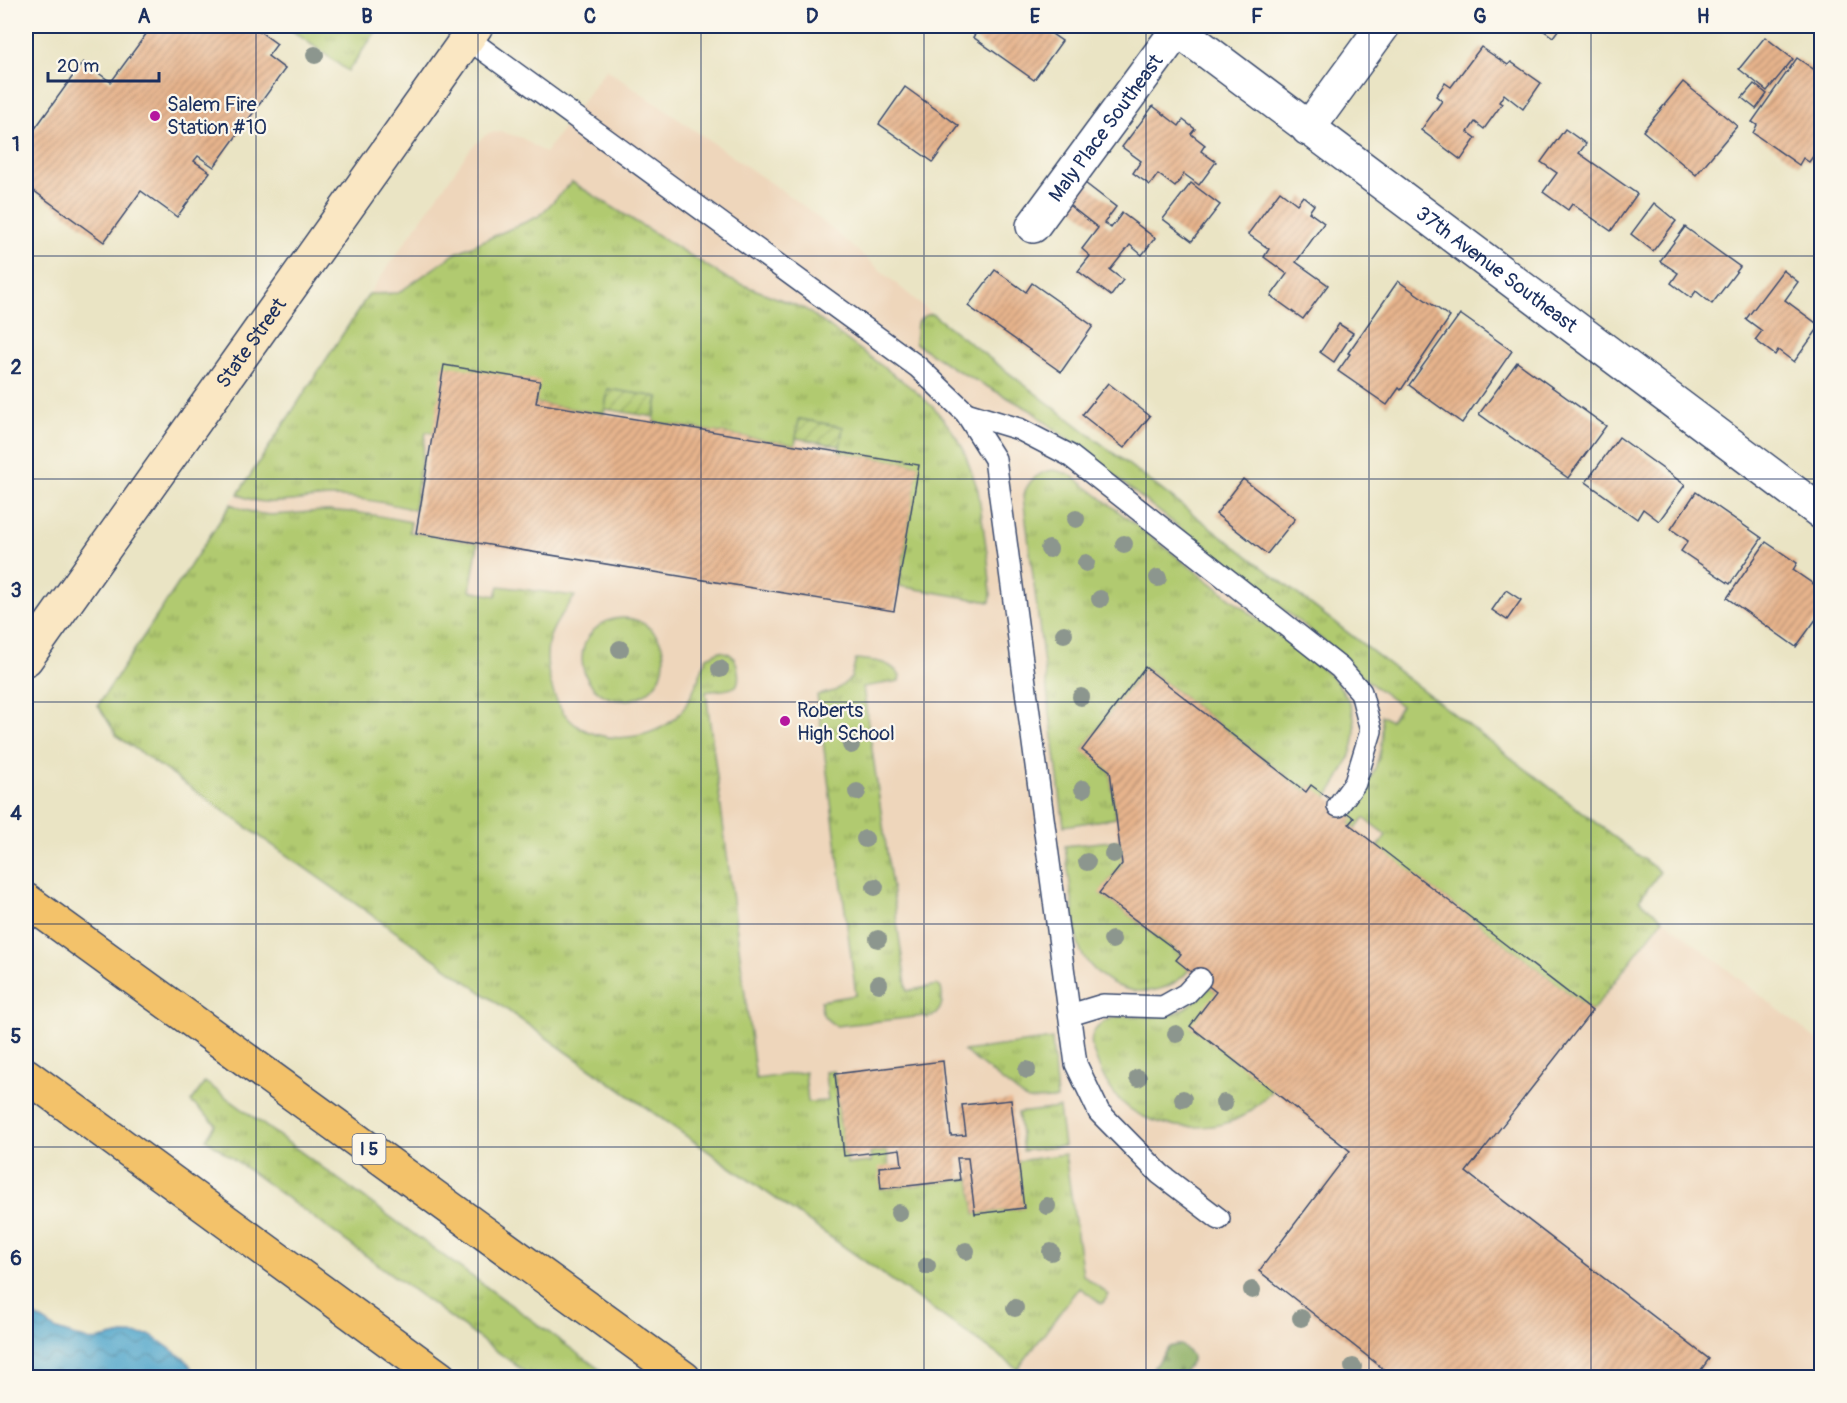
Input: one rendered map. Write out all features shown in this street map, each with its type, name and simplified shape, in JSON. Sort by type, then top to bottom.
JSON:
[{"type":"highway","name":"I 5","points":[[26,900],[684,1377]]},
{"type":"highway","points":[[26,1075],[440,1377]]},
{"type":"main road","name":"State Street","points":[[26,659],[472,32]]},
{"type":"street","points":[[1308,129],[1383,26]]},
{"type":"street","name":"37th Avenue Southeast","points":[[1175,27],[1821,513]]},
{"type":"street","name":"Maly Place Southeast","points":[[1033,226],[1175,27]]},
{"type":"lane","points":[[472,32],[918,367],[966,413],[995,459],[1076,1064],[1099,1112],[1160,1174],[1219,1219]]},
{"type":"lane","points":[[966,413],[1019,429],[1069,455],[1341,668],[1361,692],[1371,731],[1355,783],[1338,806]]},
{"type":"lane","points":[[1070,1015],[1103,1005],[1163,1007],[1186,994],[1200,979]]},
{"type":"shaded area","name":"Roberts High School","points":[[606,69],[808,209],[932,314],[1063,415],[1639,900],[1821,1043],[1821,1377],[1029,1377],[117,736],[98,705],[369,294],[471,148],[488,133],[502,132],[522,138],[545,153]]},
{"type":"green space","points":[[286,26],[380,26],[348,71]]},
{"type":"green space","points":[[572,182],[728,279],[805,309],[913,389],[934,408],[963,448],[978,490],[988,560],[990,602],[899,586],[918,465],[839,452],[843,427],[800,419],[795,445],[654,422],[658,397],[608,389],[604,414],[536,403],[433,433],[426,432],[414,510],[349,498],[330,497],[271,502],[248,499],[238,494],[369,294],[398,293],[456,253],[539,216]]},
{"type":"green space","points":[[932,314],[1660,872],[1639,900],[1663,919],[1592,1011],[1378,847],[1386,835],[1364,818],[1356,829],[1349,824],[1353,818],[1347,813],[1364,791],[1379,756],[1381,715],[1390,721],[1401,706],[1370,683],[1335,650],[1030,410],[953,368],[915,343],[917,323],[924,316]]},
{"type":"green space","points":[[608,389],[658,397],[654,417],[605,409]]},
{"type":"green space","points":[[799,419],[843,427],[840,446],[796,438]]},
{"type":"green space","points":[[1054,470],[1069,474],[1092,491],[1324,670],[1337,683],[1349,701],[1354,716],[1355,730],[1349,757],[1327,797],[1306,792],[1145,667],[1083,749],[1110,771],[1116,818],[1064,826],[1023,496],[1034,478]]},
{"type":"green space","points":[[231,504],[245,510],[270,515],[342,511],[411,522],[409,532],[478,543],[470,591],[496,596],[499,586],[575,596],[559,618],[550,637],[547,655],[549,678],[563,712],[579,727],[592,733],[620,738],[649,733],[662,727],[684,708],[707,657],[720,651],[732,656],[738,672],[736,686],[726,690],[706,692],[756,1079],[805,1072],[808,1102],[828,1101],[825,1072],[834,1071],[847,1164],[871,1162],[870,1153],[887,1151],[889,1166],[881,1189],[970,1179],[975,1214],[1023,1208],[1018,1161],[1065,1154],[1083,1275],[1109,1295],[1102,1304],[1079,1287],[1018,1369],[117,736],[98,705]]},
{"type":"green space","points":[[623,618],[639,621],[652,630],[661,643],[664,659],[661,675],[652,688],[639,697],[623,700],[607,697],[594,688],[585,675],[582,659],[585,643],[594,630],[607,621]]},
{"type":"green space","points":[[856,659],[886,664],[900,676],[899,681],[863,687],[907,991],[937,985],[941,988],[942,998],[939,1011],[927,1018],[924,1016],[836,1026],[824,1016],[821,1001],[856,995],[817,695],[835,691],[851,678]]},
{"type":"green space","points":[[1119,840],[1122,864],[1100,893],[1181,954],[1177,960],[1189,970],[1171,984],[1150,991],[1135,991],[1110,982],[1088,963],[1078,943],[1065,846]]},
{"type":"green space","points":[[1210,987],[1216,992],[1272,1090],[1247,1113],[1219,1125],[1188,1127],[1171,1125],[1156,1122],[1130,1109],[1111,1089],[1103,1075],[1093,1051],[1091,1040],[1094,1032],[1103,1022],[1112,1018],[1160,1016],[1181,1011]]},
{"type":"green space","points":[[1052,1039],[1057,1099],[1027,1100],[964,1051]]},
{"type":"green space","points":[[205,1082],[610,1377],[532,1377],[206,1139],[216,1124],[191,1102]]},
{"type":"green space","points":[[1059,1108],[1064,1146],[1023,1151],[1018,1113]]},
{"type":"green space","points":[[1181,1345],[1192,1355],[1192,1361],[1180,1377],[1146,1377],[1169,1347]]},
{"type":"water","points":[[26,1309],[57,1330],[91,1341],[123,1334],[151,1335],[186,1360],[198,1377],[26,1377]]},
{"type":"building","points":[[152,26],[252,26],[277,44],[268,56],[285,69],[214,167],[198,156],[194,161],[210,172],[177,217],[141,191],[104,242],[26,185],[26,141],[83,62],[111,82]]},
{"type":"building","points":[[982,26],[1040,26],[1062,41],[1034,80],[973,37]]},
{"type":"building","points":[[1537,26],[1561,26],[1553,37]]},
{"type":"building","points":[[1765,37],[1793,59],[1767,91],[1739,69]]},
{"type":"building","points":[[1481,47],[1508,65],[1511,62],[1541,83],[1523,109],[1504,94],[1499,102],[1502,104],[1484,129],[1475,122],[1468,132],[1476,138],[1461,160],[1421,130],[1442,101],[1436,96],[1445,83],[1451,87]]},
{"type":"building","points":[[1797,58],[1822,75],[1822,144],[1809,162],[1803,158],[1799,165],[1753,133],[1757,125],[1752,122]]},
{"type":"building","points":[[1683,82],[1737,126],[1696,175],[1643,131]]},
{"type":"building","points":[[1754,84],[1767,94],[1756,109],[1742,98]]},
{"type":"building","points":[[905,87],[959,126],[933,162],[879,124]]},
{"type":"building","points":[[1153,106],[1179,126],[1183,120],[1195,129],[1191,134],[1205,145],[1201,151],[1216,162],[1199,185],[1184,174],[1175,187],[1158,174],[1150,185],[1133,173],[1141,161],[1122,147]]},
{"type":"building","points":[[1565,129],[1586,144],[1579,153],[1637,194],[1611,231],[1572,204],[1568,210],[1543,192],[1557,173],[1541,162]]},
{"type":"building","points":[[1085,183],[1116,207],[1104,223],[1111,228],[1122,213],[1155,238],[1142,255],[1130,245],[1110,270],[1123,280],[1111,296],[1078,271],[1090,256],[1082,249],[1098,228],[1069,205]]},
{"type":"building","points":[[1191,183],[1220,205],[1192,241],[1163,219]]},
{"type":"building","points":[[1280,191],[1297,204],[1303,196],[1314,205],[1309,212],[1324,223],[1296,262],[1328,285],[1303,319],[1271,296],[1287,274],[1264,257],[1269,249],[1248,234]]},
{"type":"building","points":[[1654,203],[1676,221],[1653,251],[1631,234]]},
{"type":"building","points":[[1685,227],[1740,267],[1712,304],[1696,291],[1691,298],[1671,283],[1678,273],[1660,261]]},
{"type":"building","points":[[995,270],[1026,292],[1032,283],[1093,326],[1061,372],[968,306]]},
{"type":"building","points":[[1783,270],[1798,282],[1785,300],[1820,326],[1794,362],[1778,350],[1775,355],[1755,340],[1762,331],[1746,319]]},
{"type":"building","points":[[1398,281],[1450,317],[1401,390],[1399,388],[1387,405],[1338,371]]},
{"type":"building","points":[[1460,314],[1512,351],[1462,423],[1409,385]]},
{"type":"building","points":[[1339,324],[1353,333],[1334,362],[1320,352]]},
{"type":"building","points":[[1517,362],[1606,426],[1568,478],[1479,414]]},
{"type":"building","points":[[444,365],[540,381],[536,403],[919,465],[894,611],[416,533]]},
{"type":"building","points":[[1108,383],[1150,416],[1124,448],[1082,415]]},
{"type":"building","points":[[1619,437],[1685,485],[1659,521],[1643,509],[1637,519],[1586,482]]},
{"type":"building","points":[[1243,479],[1295,519],[1267,554],[1216,514]]},
{"type":"building","points":[[1696,492],[1762,538],[1730,584],[1681,551],[1688,541],[1671,529]]},
{"type":"building","points":[[1766,542],[1797,563],[1793,570],[1822,590],[1822,611],[1796,647],[1727,598]]},
{"type":"building","points":[[1506,590],[1521,600],[1507,620],[1492,610]]},
{"type":"building","points":[[1145,667],[1306,792],[1311,785],[1327,797],[1354,818],[1349,824],[1592,1011],[1466,1172],[1709,1359],[1695,1378],[1395,1378],[1259,1271],[1350,1151],[1190,1026],[1216,992],[1176,960],[1181,954],[1099,893],[1122,864],[1110,771],[1082,750]]},
{"type":"building","points":[[943,1061],[951,1136],[966,1135],[962,1105],[1011,1100],[1024,1208],[975,1214],[968,1158],[957,1158],[960,1180],[881,1189],[879,1167],[902,1165],[900,1149],[844,1156],[835,1074]]},
{"type":"building","points":[[1822,1361],[1822,1378],[1809,1378]]},
{"type":"place","name":"Salem Fire Station #10","points":[[155,116]]},
{"type":"place","name":"Roberts High School","points":[[785,721]]}]
